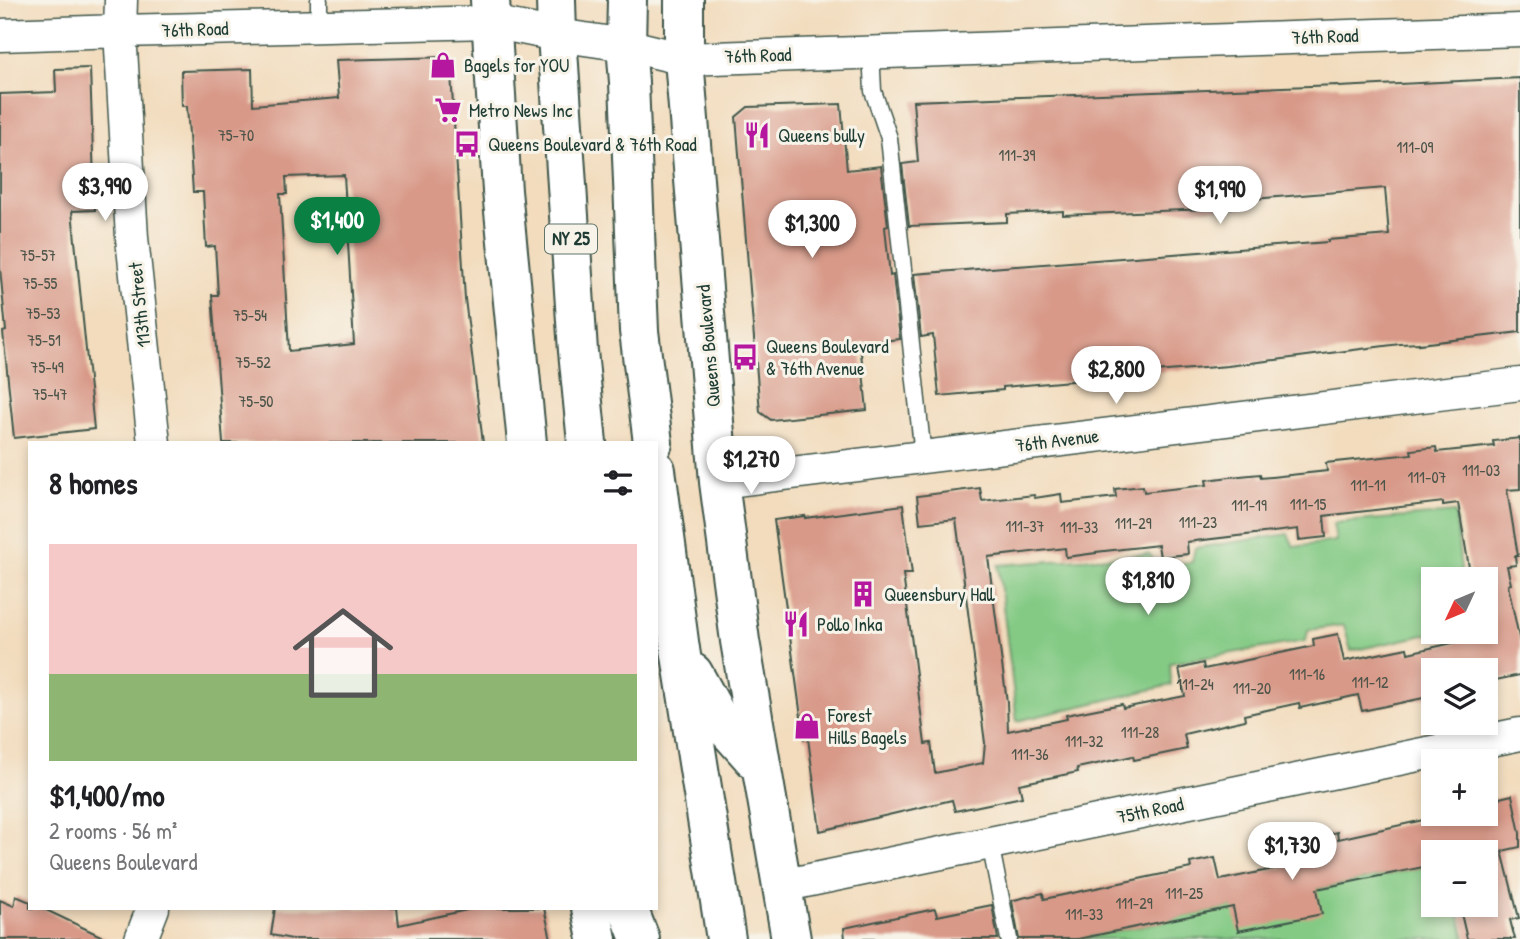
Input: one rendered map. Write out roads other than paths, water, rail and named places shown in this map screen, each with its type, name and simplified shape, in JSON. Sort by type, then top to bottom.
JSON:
[{"type":"main road","points":[[627,0],[626,45],[639,331],[653,441]]},
{"type":"main road","name":"Queens Boulevard","points":[[684,0],[684,59],[719,482],[740,641],[791,939]]},
{"type":"main road","points":[[491,11],[502,191],[527,441]]},
{"type":"main road","name":"NY 25","points":[[557,17],[578,351],[587,441]]},
{"type":"main road","points":[[658,485],[680,649],[726,939]]},
{"type":"main road","points":[[680,649],[719,720],[761,767]]},
{"type":"main road","points":[[591,910],[597,939]]},
{"type":"main road","points":[[629,910],[640,939]]},
{"type":"main road","points":[[653,910],[658,939]]},
{"type":"street","name":"76th Road","points":[[0,35],[120,15],[491,11],[557,17],[626,45],[684,59],[1520,30]]},
{"type":"street","name":"113th Street","points":[[120,15],[132,238],[154,441]]},
{"type":"street","name":"76th Avenue","points":[[719,482],[1520,384]]},
{"type":"street","name":"75th Road","points":[[781,886],[1520,734]]},
{"type":"street","points":[[141,939],[152,910]]},
{"type":"lane","points":[[871,51],[873,91],[889,138],[923,456]]},
{"type":"lane","points":[[990,843],[1009,939]]},
{"type":"place","name":"Bagels for YOU","points":[[443,65]]},
{"type":"place","name":"Metro News Inc","points":[[448,110]]},
{"type":"place","name":"Queens bully","points":[[757,135]]},
{"type":"place","name":"Queens Boulevard & 76th Road","points":[[467,144]]},
{"type":"place","name":"Queens Boulevard & 76th Avenue","points":[[745,357]]},
{"type":"place","name":"Queensbury Hall","points":[[863,594]]},
{"type":"place","name":"Pollo Inka","points":[[796,624]]},
{"type":"place","name":"Forest Hills Bagels","points":[[807,726]]}]
